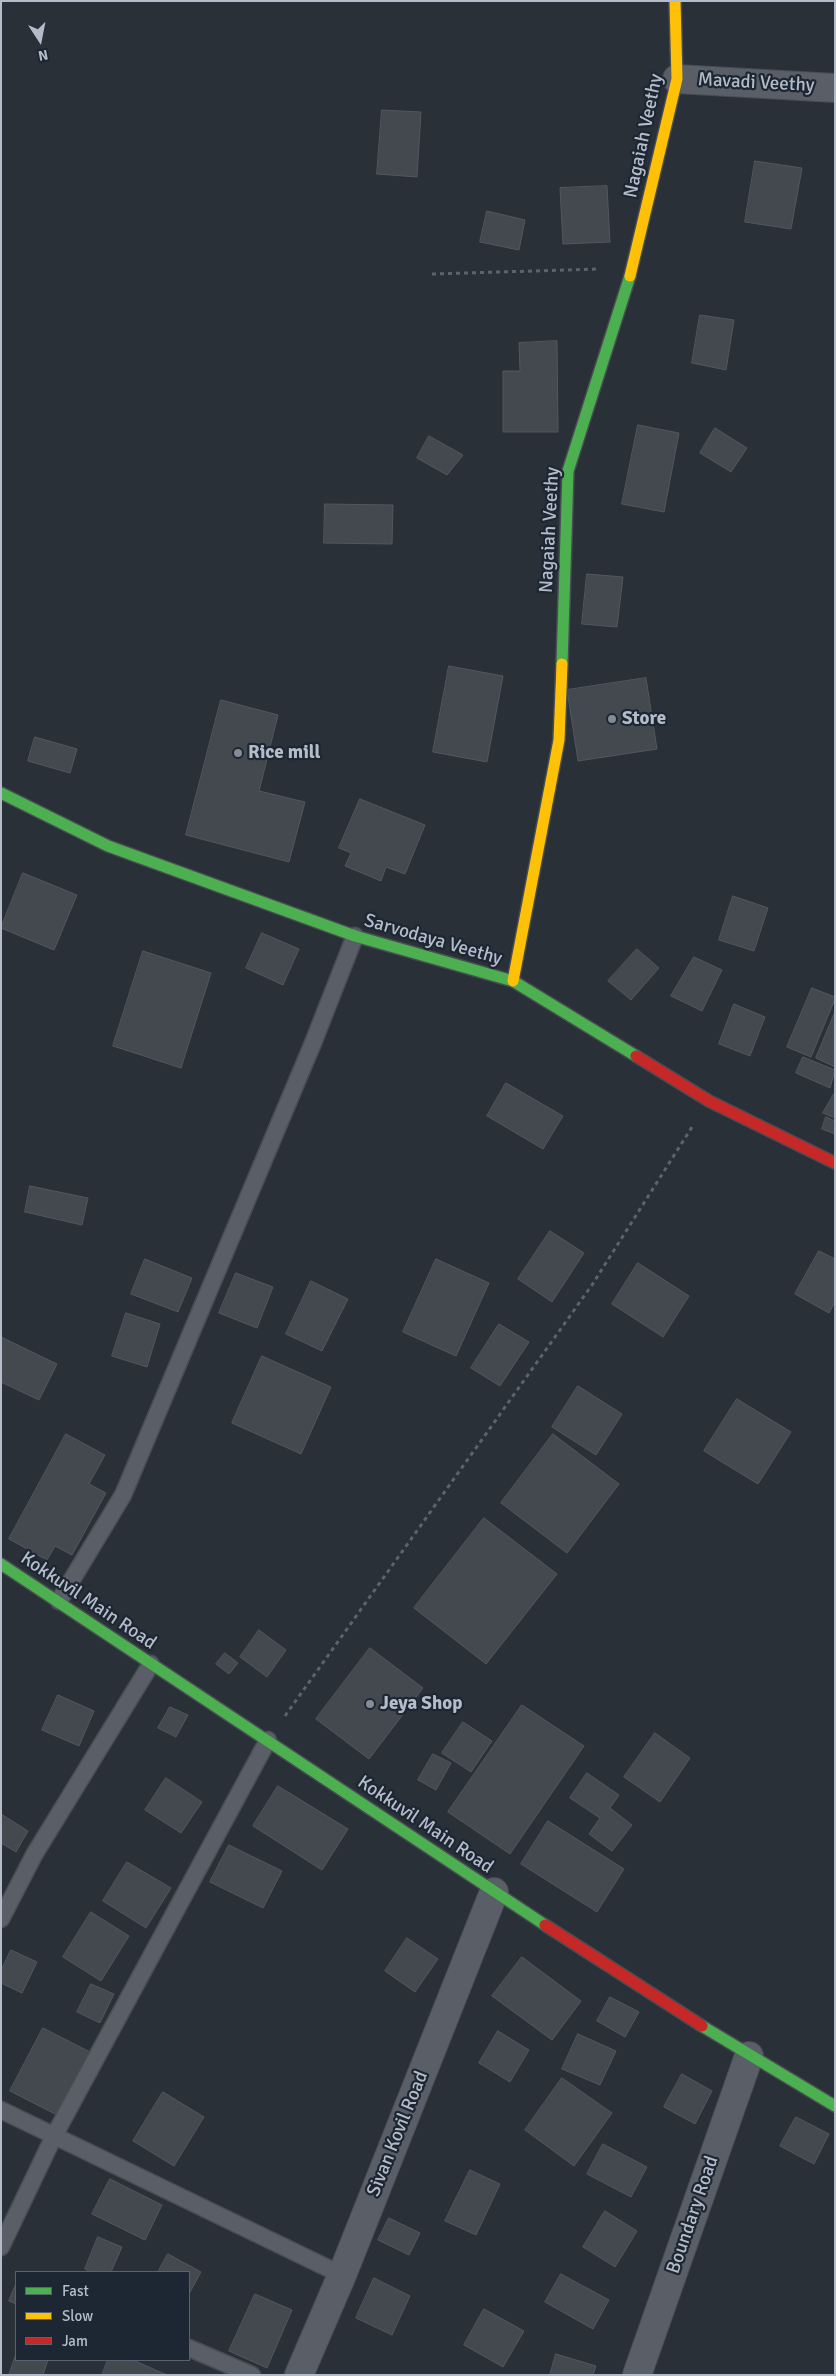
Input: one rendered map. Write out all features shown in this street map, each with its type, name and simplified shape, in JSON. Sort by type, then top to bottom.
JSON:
[{"type":"street","name":"Nagaiah Veethy","points":[[513,981],[558,740],[568,471],[633,268],[676,78],[675,1]]},
{"type":"street","name":"Mavadi Veethy","points":[[676,78],[835,88]]},
{"type":"street","name":"Sarvodaya Veethy","points":[[1,793],[108,846],[355,936],[513,981],[709,1101],[835,1163]]},
{"type":"street","name":"Kokkuvil Main Road","points":[[1,1564],[494,1892],[749,2056],[835,2106]]},
{"type":"street","name":"Sivan Kovil Road","points":[[299,2375],[342,2275],[494,1892]]},
{"type":"street","name":"Boundary Road","points":[[637,2375],[749,2056]]},
{"type":"lane","points":[[59,1601],[123,1495],[313,1043],[355,936]]},
{"type":"lane","points":[[1,1919],[34,1854],[151,1664]]},
{"type":"lane","points":[[1,2248],[54,2136],[268,1740]]},
{"type":"lane","points":[[1,2110],[342,2275]]},
{"type":"lane","points":[[190,2348],[252,2375]]},
{"type":"path","points":[[432,274],[633,268]]},
{"type":"path","points":[[268,1740],[592,1285],[709,1101]]},
{"type":"building","points":[[382,110],[421,112],[417,177],[377,174]]},
{"type":"building","points":[[755,161],[802,168],[791,229],[745,222]]},
{"type":"building","points":[[607,186],[610,242],[563,244],[560,188]]},
{"type":"building","points":[[487,211],[525,220],[519,250],[480,242]]},
{"type":"building","points":[[700,315],[734,320],[726,370],[692,363]]},
{"type":"building","points":[[557,341],[558,432],[503,432],[503,371],[520,371],[519,343]]},
{"type":"building","points":[[638,425],[679,433],[664,512],[622,504]]},
{"type":"building","points":[[715,428],[747,448],[731,472],[700,453]]},
{"type":"building","points":[[429,436],[463,455],[447,475],[417,458]]},
{"type":"building","points":[[325,504],[393,505],[392,544],[324,543]]},
{"type":"building","points":[[587,574],[623,577],[617,627],[582,624]]},
{"type":"building","points":[[449,666],[503,676],[487,762],[433,752]]},
{"type":"building","name":"Store","points":[[646,678],[657,749],[578,761],[567,690]]},
{"type":"building","name":"Rice mill","points":[[221,700],[278,715],[259,791],[305,802],[289,862],[186,835]]},
{"type":"building","points":[[35,737],[77,749],[70,773],[28,761]]},
{"type":"building","points":[[360,799],[425,825],[405,874],[386,867],[381,881],[345,866],[351,853],[339,848]]},
{"type":"building","points":[[23,873],[77,895],[54,950],[1,928]]},
{"type":"building","points":[[733,896],[768,908],[754,951],[719,940]]},
{"type":"building","points":[[262,933],[299,949],[283,985],[246,968]]},
{"type":"building","points":[[637,949],[659,968],[631,1000],[608,981]]},
{"type":"building","points":[[143,951],[211,973],[181,1068],[113,1046]]},
{"type":"building","points":[[694,957],[722,970],[702,1011],[671,996]]},
{"type":"building","points":[[812,988],[835,997],[835,999],[811,1057],[787,1047]]},
{"type":"building","points":[[734,1004],[765,1017],[750,1056],[719,1044]]},
{"type":"building","points":[[835,1012],[835,1067],[816,1058]]},
{"type":"building","points":[[803,1057],[835,1070],[830,1088],[796,1073]]},
{"type":"building","points":[[506,1083],[563,1116],[543,1149],[487,1116]]},
{"type":"building","points":[[835,1092],[835,1118],[823,1113]]},
{"type":"building","points":[[826,1117],[835,1121],[835,1134],[822,1129]]},
{"type":"building","points":[[30,1186],[88,1198],[82,1225],[25,1212]]},
{"type":"building","points":[[550,1231],[584,1253],[552,1302],[518,1279]]},
{"type":"building","points":[[819,1251],[835,1259],[835,1302],[829,1313],[795,1294]]},
{"type":"building","points":[[145,1259],[192,1278],[178,1312],[131,1294]]},
{"type":"building","points":[[436,1259],[489,1283],[456,1356],[403,1332]]},
{"type":"building","points":[[638,1263],[689,1296],[663,1337],[612,1304]]},
{"type":"building","points":[[236,1273],[273,1287],[257,1328],[219,1313]]},
{"type":"building","points":[[311,1281],[348,1299],[322,1351],[286,1334]]},
{"type":"building","points":[[126,1313],[160,1324],[147,1367],[112,1356]]},
{"type":"building","points":[[499,1324],[529,1342],[500,1386],[471,1368]]},
{"type":"building","points":[[1,1337],[57,1364],[39,1400],[1,1382]]},
{"type":"building","points":[[262,1356],[331,1387],[301,1454],[232,1423]]},
{"type":"building","points":[[578,1386],[622,1414],[596,1455],[552,1427]]},
{"type":"building","points":[[737,1399],[791,1432],[758,1484],[704,1451]]},
{"type":"building","points":[[66,1434],[105,1455],[89,1484],[106,1493],[72,1555],[55,1546],[47,1560],[9,1539]]},
{"type":"building","points":[[553,1434],[619,1484],[567,1553],[501,1503]]},
{"type":"building","points":[[484,1518],[557,1574],[486,1664],[414,1608]]},
{"type":"building","points":[[259,1630],[286,1650],[267,1677],[240,1657]]},
{"type":"building","name":"Jeya Shop","points":[[370,1648],[423,1688],[369,1759],[316,1719]]},
{"type":"building","points":[[225,1653],[238,1663],[229,1674],[216,1664]]},
{"type":"building","points":[[58,1695],[94,1711],[79,1746],[42,1730]]},
{"type":"building","points":[[522,1705],[584,1746],[510,1854],[448,1812]]},
{"type":"building","points":[[170,1707],[188,1715],[176,1737],[158,1728]]},
{"type":"building","points":[[463,1722],[492,1741],[471,1772],[442,1753]]},
{"type":"building","points":[[655,1733],[690,1758],[660,1802],[624,1777]]},
{"type":"building","points":[[433,1754],[451,1763],[436,1790],[418,1780]]},
{"type":"building","points":[[587,1773],[619,1795],[610,1808],[632,1825],[612,1851],[589,1834],[600,1818],[570,1798]]},
{"type":"building","points":[[166,1778],[202,1802],[181,1833],[145,1810]]},
{"type":"building","points":[[278,1786],[348,1829],[322,1870],[253,1826]]},
{"type":"building","points":[[1,1814],[28,1831],[16,1852],[1,1843]]},
{"type":"building","points":[[548,1821],[624,1869],[597,1912],[521,1864]]},
{"type":"building","points":[[229,1845],[282,1871],[263,1908],[210,1882]]},
{"type":"building","points":[[127,1862],[171,1888],[146,1928],[103,1901]]},
{"type":"building","points":[[91,1912],[129,1936],[101,1981],[63,1957]]},
{"type":"building","points":[[407,1938],[438,1959],[415,1992],[385,1971]]},
{"type":"building","points":[[11,1950],[37,1962],[22,1993],[1,1983],[1,1971]]},
{"type":"building","points":[[522,1957],[581,2001],[552,2040],[492,1996]]},
{"type":"building","points":[[91,1984],[114,1994],[100,2023],[77,2012]]},
{"type":"building","points":[[610,1997],[639,2012],[625,2037],[597,2021]]},
{"type":"building","points":[[43,2028],[90,2052],[57,2115],[10,2091]]},
{"type":"building","points":[[498,2031],[529,2050],[510,2082],[479,2063]]},
{"type":"building","points":[[578,2034],[616,2051],[600,2085],[562,2069]]},
{"type":"building","points":[[682,2074],[712,2091],[695,2124],[664,2107]]},
{"type":"building","points":[[562,2078],[612,2113],[574,2166],[525,2130]]},
{"type":"building","points":[[163,2092],[204,2117],[174,2166],[133,2141]]},
{"type":"building","points":[[796,2117],[829,2134],[814,2164],[780,2146]]},
{"type":"building","points":[[603,2144],[647,2167],[631,2197],[587,2174]]},
{"type":"building","points":[[470,2170],[500,2184],[476,2235],[445,2221]]},
{"type":"building","points":[[110,2179],[162,2205],[145,2240],[92,2214]]},
{"type":"building","points":[[605,2211],[637,2231],[615,2267],[583,2247]]},
{"type":"building","points":[[389,2218],[420,2233],[409,2255],[378,2240]]},
{"type":"building","points":[[98,2237],[122,2247],[111,2271],[89,2271],[85,2269]]},
{"type":"building","points":[[168,2254],[201,2272],[190,2292],[190,2271],[159,2271]]},
{"type":"building","points":[[561,2274],[609,2300],[593,2329],[545,2302]]},
{"type":"building","points":[[374,2278],[410,2296],[392,2335],[356,2318]]},
{"type":"building","points":[[15,2286],[15,2304],[9,2301]]},
{"type":"building","points":[[255,2294],[292,2310],[267,2368],[229,2351]]},
{"type":"building","points":[[484,2309],[524,2331],[503,2367],[464,2345]]},
{"type":"building","points":[[556,2354],[596,2366],[593,2375],[550,2375]]},
{"type":"building","points":[[15,2357],[15,2361],[48,2361],[43,2375],[9,2375]]},
{"type":"building","points":[[108,2361],[135,2361],[167,2375],[102,2375]]},
{"type":"traffic: fast","points":[[562,664],[568,471],[630,276]]},
{"type":"traffic: fast","points":[[1,793],[108,846],[355,936],[513,981],[636,1056]]},
{"type":"traffic: fast","points":[[1,1564],[545,1925]]},
{"type":"traffic: fast","points":[[702,2026],[835,2106]]},
{"type":"traffic: slow","points":[[630,276],[677,79],[675,1]]},
{"type":"traffic: slow","points":[[513,981],[559,740],[562,664]]},
{"type":"traffic: jam","points":[[636,1056],[709,1101],[835,1163]]},
{"type":"traffic: jam","points":[[545,1925],[702,2026]]},
{"type":"place","name":"Store","points":[[612,719]]},
{"type":"place","name":"Rice mill","points":[[238,753]]},
{"type":"place","name":"Jeya Shop","points":[[370,1704]]}]
